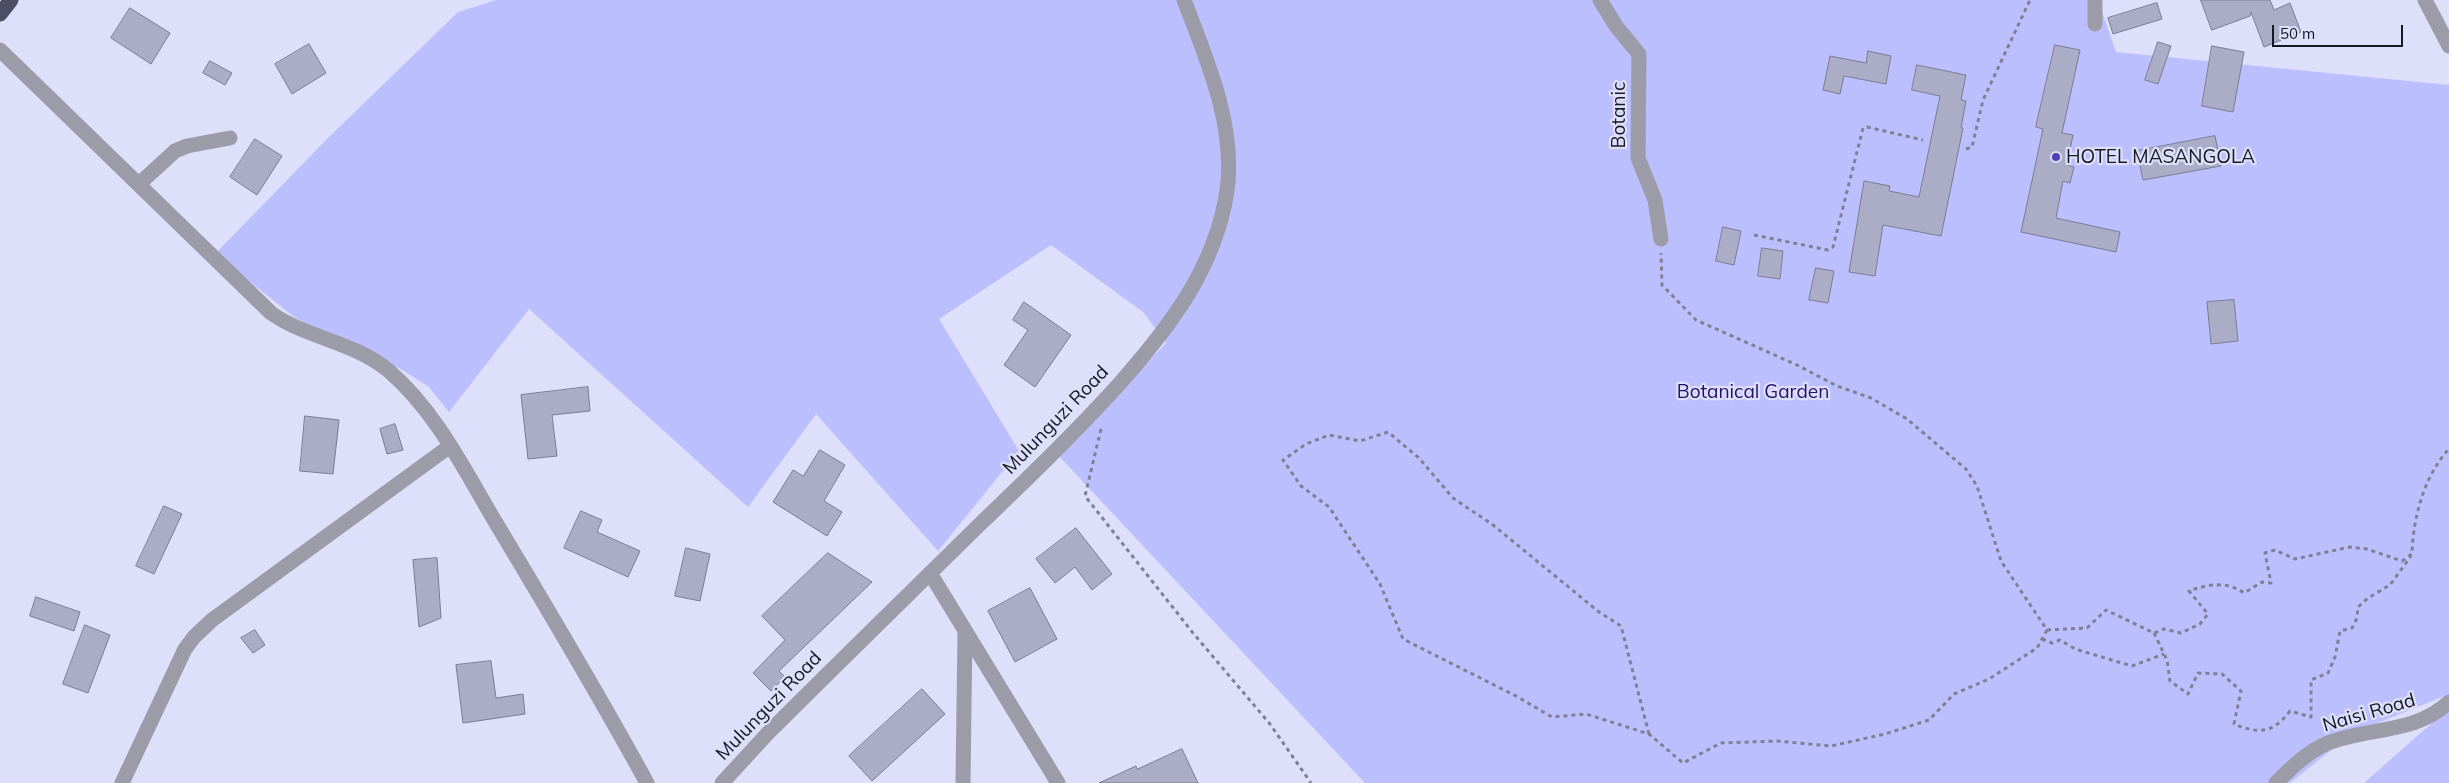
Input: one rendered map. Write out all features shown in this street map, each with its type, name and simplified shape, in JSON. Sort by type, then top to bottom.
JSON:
[{"type":"highway","points":[[0,14],[11,0]]},
{"type":"street","name":"Mulunguzi Road","points":[[722,783],[768,733],[1056,450],[1159,339],[1187,300],[1217,236],[1227,190],[1227,142],[1209,65],[1184,0]]},
{"type":"street","name":"Botanic","points":[[1600,0],[1616,26],[1639,54],[1638,158],[1655,200],[1661,239]]},
{"type":"street","points":[[2095,0],[2095,24]]},
{"type":"street","points":[[2425,0],[2449,46]]},
{"type":"street","points":[[0,50],[271,313],[289,325],[365,356],[387,370],[409,391],[450,446],[596,689],[647,783]]},
{"type":"street","points":[[139,184],[175,152],[187,146],[230,138]]},
{"type":"street","points":[[122,783],[185,649],[194,637],[212,620],[450,446]]},
{"type":"street","points":[[930,573],[1058,783]]},
{"type":"street","points":[[963,783],[965,631]]},
{"type":"street","name":"Naisi Road","points":[[2276,783],[2309,754],[2326,744],[2344,738],[2404,727],[2422,721],[2435,714],[2449,702]]},
{"type":"path","points":[[1966,149],[1972,147],[1983,100],[2030,0]]},
{"type":"path","points":[[1754,235],[1828,250],[1833,247],[1862,128],[1867,127],[1923,140]]},
{"type":"path","points":[[1661,239],[1662,285],[1696,320],[1838,386],[1872,398],[1908,419],[1966,469],[1977,486],[2001,561],[2048,630]]},
{"type":"path","points":[[1102,423],[1085,496],[1193,633],[1270,724],[1311,783]]},
{"type":"path","points":[[1649,734],[1621,626],[1584,599],[1493,525],[1453,498],[1420,458],[1388,432],[1360,441],[1329,435],[1306,444],[1283,460],[1301,486],[1329,508],[1380,584],[1403,639],[1516,696],[1552,717],[1586,714],[1649,734],[1684,763],[1721,743],[1777,741],[1831,746],[1885,734],[1929,720],[1954,694],[1989,679],[2037,648],[2048,630]]},
{"type":"path","points":[[2048,630],[2087,628],[2106,610],[2154,633],[2164,654],[2170,681],[2188,694],[2198,673],[2222,674],[2241,691],[2234,724],[2254,732],[2279,725],[2290,711],[2311,717],[2311,680],[2328,673],[2335,657],[2340,631],[2352,628],[2357,618],[2358,607],[2368,598],[2390,585],[2412,554],[2418,511],[2427,485],[2435,468],[2449,449]]},
{"type":"path","points":[[2154,633],[2164,629],[2180,633],[2200,624],[2208,614],[2189,591],[2207,585],[2234,586],[2244,593],[2262,582],[2271,583],[2265,553],[2275,550],[2295,559],[2350,546],[2367,549],[2402,561],[2412,554]]},
{"type":"path","points":[[2042,639],[2052,643],[2060,640],[2075,649],[2132,666],[2164,654]]},
{"type":"green space","name":"Botanical Garden","points":[[496,0],[2098,0],[2116,52],[2449,85],[2449,694],[2351,734],[2290,783],[1365,783],[1058,455],[1166,343],[1143,312],[1051,245],[939,319],[1019,451],[938,551],[816,414],[748,507],[529,309],[449,412],[429,387],[399,368],[332,340],[293,316],[215,254],[326,140],[458,12]]},
{"type":"green space","points":[[2449,708],[2449,783],[2364,783]]},
{"type":"building","points":[[2201,0],[2270,0],[2274,10],[2290,3],[2301,32],[2264,47],[2251,12],[2250,16],[2212,30]]},
{"type":"building","points":[[2157,3],[2162,19],[2113,34],[2108,18]]},
{"type":"building","points":[[130,8],[170,33],[151,64],[111,38]]},
{"type":"building","points":[[2158,42],[2171,46],[2158,84],[2145,80]]},
{"type":"building","points":[[309,44],[326,73],[292,94],[275,64]]},
{"type":"building","points":[[2055,45],[2080,50],[2062,133],[2073,135],[2067,165],[2074,167],[2070,183],[2063,181],[2056,218],[2120,232],[2116,252],[2021,232],[2043,129],[2036,127]]},
{"type":"building","points":[[2212,46],[2244,52],[2233,112],[2202,106]]},
{"type":"building","points":[[1868,51],[1891,56],[1886,84],[1844,76],[1840,94],[1823,90],[1830,56],[1866,63]]},
{"type":"building","points":[[210,61],[232,73],[225,85],[203,73]]},
{"type":"building","points":[[1917,65],[1966,75],[1961,100],[1966,101],[1961,128],[1963,128],[1941,236],[1883,225],[1875,276],[1849,272],[1864,181],[1890,186],[1889,191],[1919,197],[1940,96],[1912,90]]},
{"type":"building","points":[[2215,136],[2221,166],[2143,180],[2137,151]]},
{"type":"building","points":[[255,139],[282,156],[257,195],[230,177]]},
{"type":"building","points":[[1723,227],[1741,231],[1734,265],[1716,261]]},
{"type":"building","points":[[1762,248],[1783,251],[1780,279],[1758,276]]},
{"type":"building","points":[[1816,268],[1834,271],[1828,303],[1809,300]]},
{"type":"building","points":[[2234,300],[2238,341],[2211,344],[2207,302]]},
{"type":"building","points":[[1024,302],[1071,335],[1035,387],[1004,365],[1028,330],[1013,320]]},
{"type":"building","points":[[588,387],[590,411],[552,415],[557,456],[528,459],[521,395]]},
{"type":"building","points":[[305,416],[339,420],[333,474],[300,471]]},
{"type":"building","points":[[395,424],[403,450],[387,454],[380,429]]},
{"type":"building","points":[[820,450],[845,465],[824,501],[842,512],[827,536],[773,502],[793,470],[803,476]]},
{"type":"building","points":[[164,506],[182,514],[154,574],[136,566]]},
{"type":"building","points":[[581,511],[602,520],[597,532],[640,551],[628,577],[564,548]]},
{"type":"building","points":[[1076,528],[1112,574],[1092,590],[1075,567],[1055,583],[1036,559]]},
{"type":"building","points":[[686,548],[710,554],[700,601],[675,596]]},
{"type":"building","points":[[828,553],[872,582],[779,671],[785,677],[771,691],[753,673],[785,640],[762,616]]},
{"type":"building","points":[[437,558],[441,618],[419,627],[413,560]]},
{"type":"building","points":[[1030,588],[1057,639],[1015,662],[988,611]]},
{"type":"building","points":[[36,597],[80,612],[74,631],[30,616]]},
{"type":"building","points":[[85,625],[110,635],[88,693],[63,684]]},
{"type":"building","points":[[255,630],[265,645],[253,653],[241,638]]},
{"type":"building","points":[[491,661],[496,698],[523,694],[525,714],[463,723],[456,665]]},
{"type":"building","points":[[922,689],[945,714],[872,781],[849,756]]},
{"type":"building","points":[[1182,749],[1198,783],[1099,783],[1136,766],[1137,769]]},
{"type":"place","name":"HOTEL MASANGOLA","points":[[2056,157]]}]
